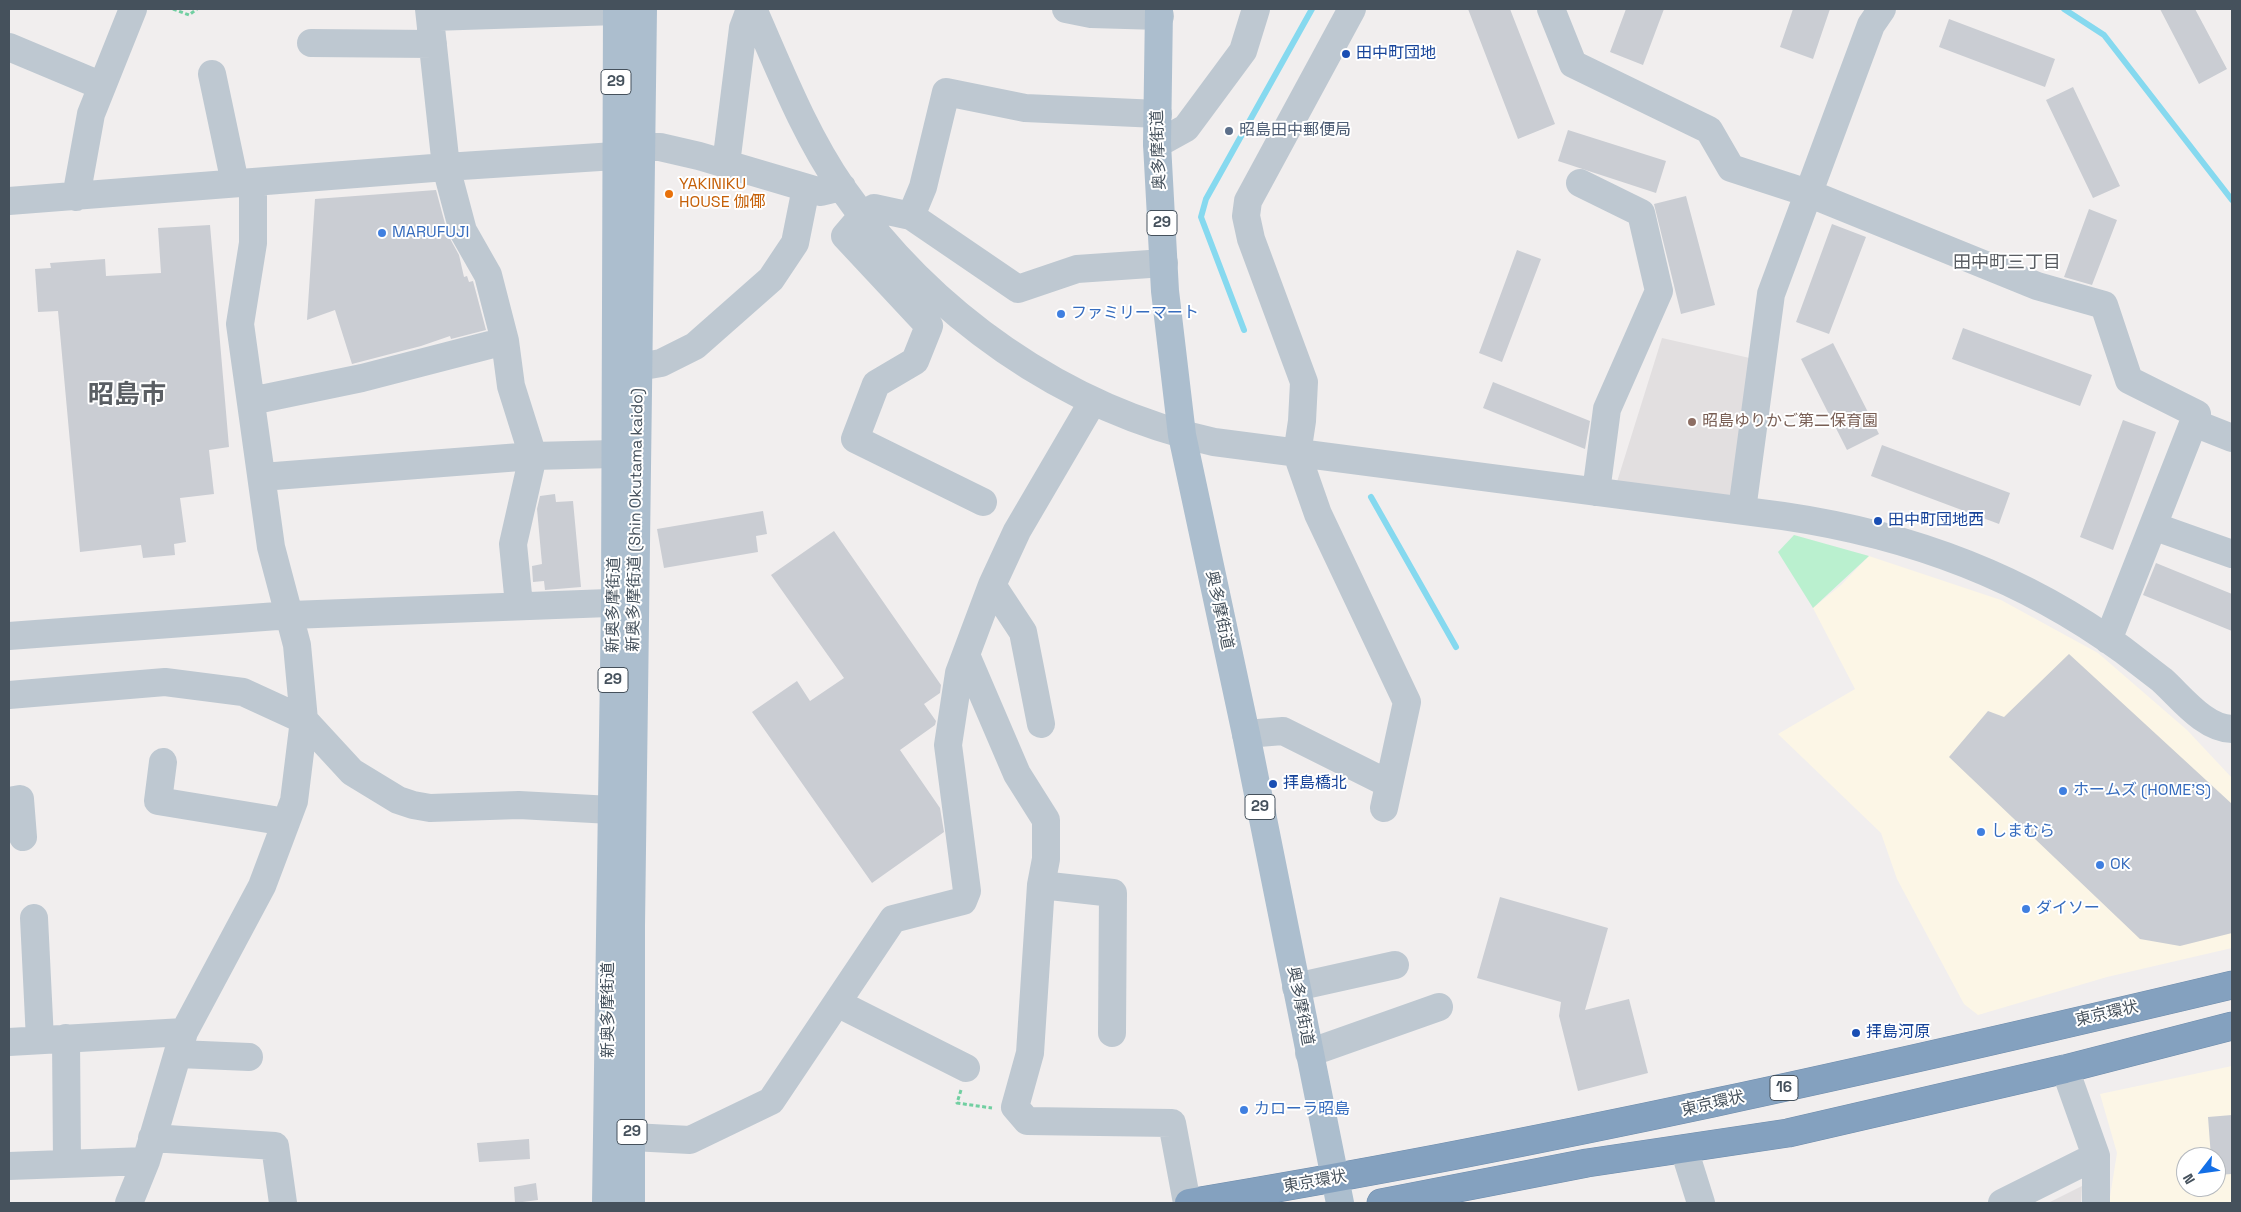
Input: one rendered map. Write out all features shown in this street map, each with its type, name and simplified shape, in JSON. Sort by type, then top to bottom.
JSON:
[{"type":"highway","name":"東京環状","points":[[1188,1203],[1337,1191],[2232,985]]},
{"type":"highway","points":[[1382,1203],[1587,1164],[1788,1133],[2065,1069],[2232,1026]]},
{"type":"main road","name":"新奥多摩街道 (Shin Okutama kaido)","points":[[626,10],[627,151],[638,367],[625,602],[631,1061]]},
{"type":"main road","name":"奥多摩街道","points":[[1160,12],[1158,144],[1164,263],[1168,323],[1182,435],[1246,734],[1337,1191]]},
{"type":"main road","name":"新奥多摩街道","points":[[606,1203],[611,810],[625,602],[615,454],[627,151]]},
{"type":"main road","name":"新奥多摩街道","points":[[631,1061],[631,1203]]},
{"type":"street","points":[[76,197],[91,114],[133,9]]},
{"type":"street","points":[[726,164],[743,28],[752,9]]},
{"type":"street","points":[[752,9],[801,116],[842,187],[895,254],[954,312],[1035,370],[1094,401],[1182,435],[1214,442],[1742,510],[1860,529],[1934,551],[2027,590],[2108,640],[2161,680],[2205,719],[2220,727],[2232,729]]},
{"type":"street","points":[[1066,9],[1091,14],[1160,12]]},
{"type":"street","points":[[1158,144],[1186,128],[1243,51],[1256,9]]},
{"type":"street","points":[[1246,734],[1283,731],[1386,796],[1407,702],[1318,514],[1297,454],[1303,412],[1304,382],[1246,223],[1246,210],[1253,192],[1352,9]]},
{"type":"street","points":[[1551,9],[1573,64],[1709,130],[1731,168],[1808,193],[2037,286],[2104,305],[2129,380],[2197,414],[2108,640]]},
{"type":"street","points":[[1742,510],[1771,294],[1871,25],[1882,9]]},
{"type":"street","points":[[312,43],[431,23],[626,10]]},
{"type":"street","points":[[431,23],[446,166],[463,231],[488,274],[504,341],[511,386],[533,456],[513,544],[519,605]]},
{"type":"street","points":[[9,47],[102,86]]},
{"type":"street","points":[[130,1203],[149,1150],[182,1043],[262,886],[294,801],[304,720],[297,645],[291,615],[280,585],[271,547],[240,324],[253,243],[244,182],[212,74]]},
{"type":"street","points":[[911,216],[924,187],[946,92],[1024,108],[1158,114]]},
{"type":"street","points":[[9,201],[76,197],[660,147],[726,164],[820,192],[842,187]]},
{"type":"street","points":[[1580,183],[1641,212],[1659,291],[1606,409],[1596,492]]},
{"type":"street","points":[[638,367],[661,363],[695,346],[771,279],[795,243],[806,188]]},
{"type":"street","points":[[982,502],[855,439],[876,384],[915,361],[929,326],[845,236],[863,215],[874,208],[911,216],[1018,289],[1077,269],[1164,263]]},
{"type":"street","points":[[251,401],[362,378],[504,341]]},
{"type":"street","points":[[632,1137],[690,1140],[771,1101],[893,919],[963,901],[967,891],[948,745],[959,673],[992,585],[1030,506],[1094,401]]},
{"type":"street","points":[[2194,423],[2232,438]]},
{"type":"street","points":[[262,477],[533,456],[615,454]]},
{"type":"street","points":[[2153,526],[2232,554]]},
{"type":"street","points":[[992,585],[1023,632],[1041,724]]},
{"type":"street","points":[[9,636],[291,615],[625,602]]},
{"type":"street","points":[[966,655],[1018,774],[1046,820],[1046,859],[1041,885],[1030,1053],[1015,1106],[1027,1121],[1172,1123],[1188,1203]]},
{"type":"street","points":[[9,695],[166,682],[243,692],[304,720],[352,772],[398,800],[413,805],[430,808],[519,805],[611,810]]},
{"type":"street","points":[[163,762],[158,801],[286,822]]},
{"type":"street","points":[[9,801],[20,799],[23,837]]},
{"type":"street","points":[[1041,885],[1113,892],[1112,1033]]},
{"type":"street","points":[[34,918],[40,1040]]},
{"type":"street","points":[[1296,987],[1395,966]]},
{"type":"street","points":[[837,1003],[966,1068]]},
{"type":"street","points":[[1309,1054],[1439,1007]]},
{"type":"street","points":[[66,1038],[67,1164]]},
{"type":"street","points":[[9,1042],[66,1038],[182,1043],[249,1057]]},
{"type":"street","points":[[2065,1069],[2096,1156],[2096,1203]]},
{"type":"street","points":[[9,1166],[67,1164],[149,1150],[275,1146],[283,1203]]},
{"type":"street","points":[[1684,1149],[1701,1203]]},
{"type":"street","points":[[2002,1203],[2096,1156]]},
{"type":"path","points":[[173,9],[189,15],[196,9]]},
{"type":"path","points":[[966,1068],[957,1103],[993,1108],[1015,1106]]},
{"type":"shaded area","name":"昭島ゆりかご第二保育園","points":[[1662,338],[1754,359],[1739,503],[1616,485]]},
{"type":"shaded area","points":[[1869,556],[2001,600],[2098,653],[2187,730],[2232,778],[2232,948],[2107,977],[1978,1015],[1964,1004],[1897,879],[1881,833],[1778,734],[1855,689],[1813,608],[1841,585]]},
{"type":"shaded area","points":[[2232,1066],[2232,1203],[2109,1203],[2117,1153],[2100,1094]]},
{"type":"shaded area","points":[[2082,1186],[2081,1203],[2048,1203]]},
{"type":"green space","points":[[1794,535],[1869,556],[1813,608],[1778,552]]},
{"type":"building","points":[[1468,9],[1510,9],[1555,124],[1518,139]]},
{"type":"building","points":[[1626,9],[1664,9],[1643,65],[1610,52]]},
{"type":"building","points":[[1793,9],[1830,9],[1813,59],[1780,47]]},
{"type":"building","points":[[2160,9],[2195,9],[2227,69],[2199,84]]},
{"type":"building","points":[[1949,19],[2055,59],[2045,87],[1939,47]]},
{"type":"building","points":[[2073,87],[2120,186],[2093,198],[2046,100]]},
{"type":"building","points":[[1568,130],[1666,161],[1656,193],[1558,161]]},
{"type":"building","points":[[436,190],[448,235],[459,255],[464,277],[467,276],[469,282],[473,281],[486,330],[451,339],[450,336],[421,346],[352,364],[335,310],[307,320],[315,199]]},
{"type":"building","points":[[1686,196],[1715,305],[1681,314],[1654,204]]},
{"type":"building","points":[[2089,209],[2117,220],[2092,285],[2064,277]]},
{"type":"building","points":[[1832,224],[1866,237],[1829,334],[1796,322]]},
{"type":"building","points":[[210,225],[229,447],[209,450],[214,494],[180,498],[186,542],[174,544],[175,555],[143,558],[141,545],[80,552],[58,311],[38,312],[35,269],[51,268],[50,263],[105,259],[106,276],[161,273],[158,228]]},
{"type":"building","points":[[1517,250],[1541,259],[1502,362],[1479,353]]},
{"type":"building","points":[[1963,328],[2092,375],[2080,406],[1952,359]]},
{"type":"building","points":[[1833,343],[1879,434],[1847,450],[1801,359]]},
{"type":"building","points":[[1493,382],[1590,421],[1585,449],[1483,408]]},
{"type":"building","points":[[2123,420],[2156,432],[2113,550],[2080,537]]},
{"type":"building","points":[[1882,445],[2010,493],[1999,524],[1871,476]]},
{"type":"building","points":[[555,494],[556,502],[573,501],[581,587],[545,590],[544,581],[533,582],[532,566],[542,564],[537,509],[540,496]]},
{"type":"building","points":[[763,511],[767,534],[756,536],[758,552],[664,568],[657,529]]},
{"type":"building","points":[[834,531],[941,685],[940,693],[924,704],[936,721],[935,725],[900,750],[940,808],[944,832],[872,883],[752,712],[797,681],[810,701],[844,678],[771,575]]},
{"type":"building","points":[[2156,563],[2232,594],[2232,631],[2143,595]]},
{"type":"building","points":[[2069,654],[2232,804],[2232,933],[2180,946],[2140,939],[1949,757],[1988,711],[2004,717]]},
{"type":"building","points":[[1500,897],[1608,928],[1585,1010],[1629,999],[1648,1073],[1578,1091],[1559,1016],[1561,1002],[1477,978]]},
{"type":"building","points":[[2232,1115],[2232,1174],[2226,1174],[2226,1147],[2210,1147],[2208,1117]]},
{"type":"building","points":[[529,1139],[530,1159],[479,1162],[477,1143]]},
{"type":"building","points":[[536,1183],[538,1200],[515,1203],[514,1187]]},
{"type":"waterway","points":[[1244,330],[1201,217],[1206,199],[1312,9]]},
{"type":"waterway","points":[[2064,9],[2104,35],[2232,200]]},
{"type":"waterway","points":[[1371,497],[1456,647]]},
{"type":"place","name":"田中町団地","points":[[1346,54]]},
{"type":"place","name":"昭島田中郵便局","points":[[1229,131]]},
{"type":"place","name":"YAKINIKU HOUSE 伽倻","points":[[669,194]]},
{"type":"place","name":"MARUFUJI","points":[[382,233]]},
{"type":"place","name":"ファミリーマート","points":[[1061,314]]},
{"type":"place","name":"昭島ゆりかご第二保育園","points":[[1692,422]]},
{"type":"place","name":"田中町団地西","points":[[1878,521]]},
{"type":"place","name":"拝島橋北","points":[[1273,784]]},
{"type":"place","name":"ホームズ (HOME'S)","points":[[2063,791]]},
{"type":"place","name":"しまむら","points":[[1981,832]]},
{"type":"place","name":"OK","points":[[2100,865]]},
{"type":"place","name":"ダイソー","points":[[2026,909]]},
{"type":"place","name":"拝島河原","points":[[1856,1033]]},
{"type":"place","name":"カローラ昭島","points":[[1244,1110]]},
{"type":"district","name":"田中町三丁目","points":[[2007,263]]},
{"type":"district","name":"昭島市","points":[[127,396]]}]
